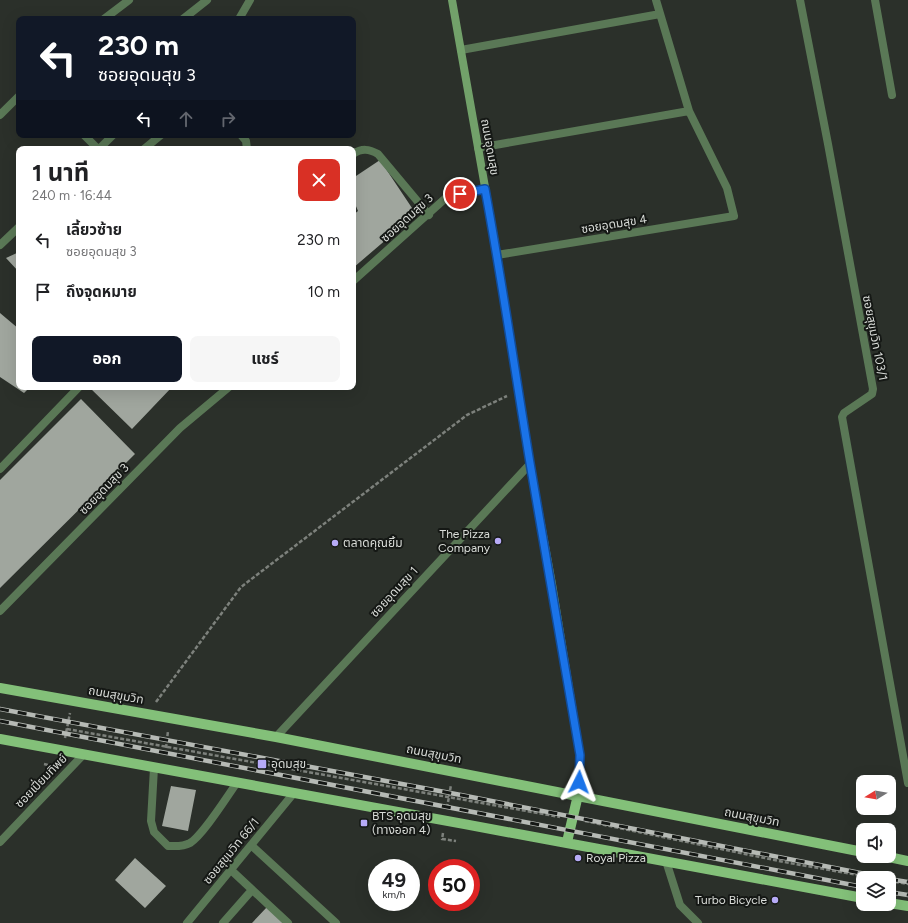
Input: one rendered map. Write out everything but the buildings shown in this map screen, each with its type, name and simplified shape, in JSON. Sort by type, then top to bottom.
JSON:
[{"type":"main road","name":"ถนนอุดมสุข","points":[[452,0],[497,255],[530,464],[552,584],[580,755],[578,795]]},
{"type":"main road","name":"ถนนสุขุมวิท","points":[[0,688],[276,737],[856,851]]},
{"type":"main road","points":[[0,739],[236,784],[567,842],[856,897]]},
{"type":"main road","points":[[567,842],[578,795]]},
{"type":"main road","points":[[896,858],[908,861]]},
{"type":"main road","points":[[896,904],[908,906]]},
{"type":"street","points":[[108,16],[129,0]]},
{"type":"street","points":[[187,16],[207,0]]},
{"type":"street","points":[[241,16],[250,0]]},
{"type":"street","points":[[478,148],[689,111],[656,0]]},
{"type":"street","name":"ซอยสุขุมวิท 103/1","points":[[800,0],[873,389],[872,394],[844,412],[842,417],[908,783]]},
{"type":"street","points":[[875,0],[892,95]]},
{"type":"street","points":[[461,50],[660,14]]},
{"type":"street","points":[[0,115],[16,99]]},
{"type":"street","name":"ซอยอุดมสุข 4","points":[[497,255],[734,216],[727,188],[689,111]]},
{"type":"street","points":[[87,138],[96,146]]},
{"type":"street","points":[[102,146],[110,138]]},
{"type":"street","points":[[148,146],[157,138]]},
{"type":"street","points":[[356,152],[360,150],[371,150],[378,154],[429,215]]},
{"type":"street","name":"ซอยอุดมสุข 3","points":[[356,278],[429,215],[448,196],[485,189]]},
{"type":"street","points":[[0,245],[16,230]]},
{"type":"street","points":[[0,469],[76,390]]},
{"type":"street","name":"ซอยอุดมสุข 3","points":[[0,611],[180,428],[225,390]]},
{"type":"street","name":"ซอยอุดมสุข 1","points":[[276,737],[530,464]]},
{"type":"street","name":"ซอยเปี่ยมทิพย์","points":[[0,842],[83,754]]},
{"type":"street","points":[[154,768],[151,821],[154,832],[168,846],[179,846],[190,843],[236,784]]},
{"type":"street","name":"ซอยสุขุมวิท 66/1","points":[[187,923],[252,846],[293,794]]},
{"type":"street","points":[[252,846],[336,923]]},
{"type":"street","points":[[666,861],[680,905],[698,923]]},
{"type":"street","points":[[231,870],[288,923]]},
{"type":"street","points":[[223,923],[252,890]]},
{"type":"path","points":[[147,714],[241,587],[467,415],[518,391]]},
{"type":"path","points":[[64,744],[71,706]]},
{"type":"path","points":[[67,729],[566,818]]},
{"type":"path","points":[[44,764],[60,768]]},
{"type":"path","points":[[447,812],[453,777]]},
{"type":"path","points":[[582,821],[776,861],[856,875]]},
{"type":"path","points":[[444,825],[442,839],[456,841]]},
{"type":"path","points":[[896,881],[908,884]]},
{"type":"railway","points":[[0,709],[461,795],[856,872]]},
{"type":"railway","points":[[0,721],[856,886]]},
{"type":"railway","points":[[896,880],[908,882]]},
{"type":"railway","points":[[896,893],[908,895]]},
{"type":"place","name":"The Pizza Company","points":[[498,541]]},
{"type":"place","name":"ตลาดคุณยิ้ม","points":[[335,543]]},
{"type":"place","name":"อุดมสุข","points":[[262,764]]},
{"type":"place","name":"BTS อุดมสุข (ทางออก 4)","points":[[364,823]]},
{"type":"place","name":"Royal Pizza","points":[[578,858]]},
{"type":"place","name":"Turbo Bicycle","points":[[775,900]]},
{"type":"route","points":[[460,194],[485,189],[580,755],[579,782]]}]
